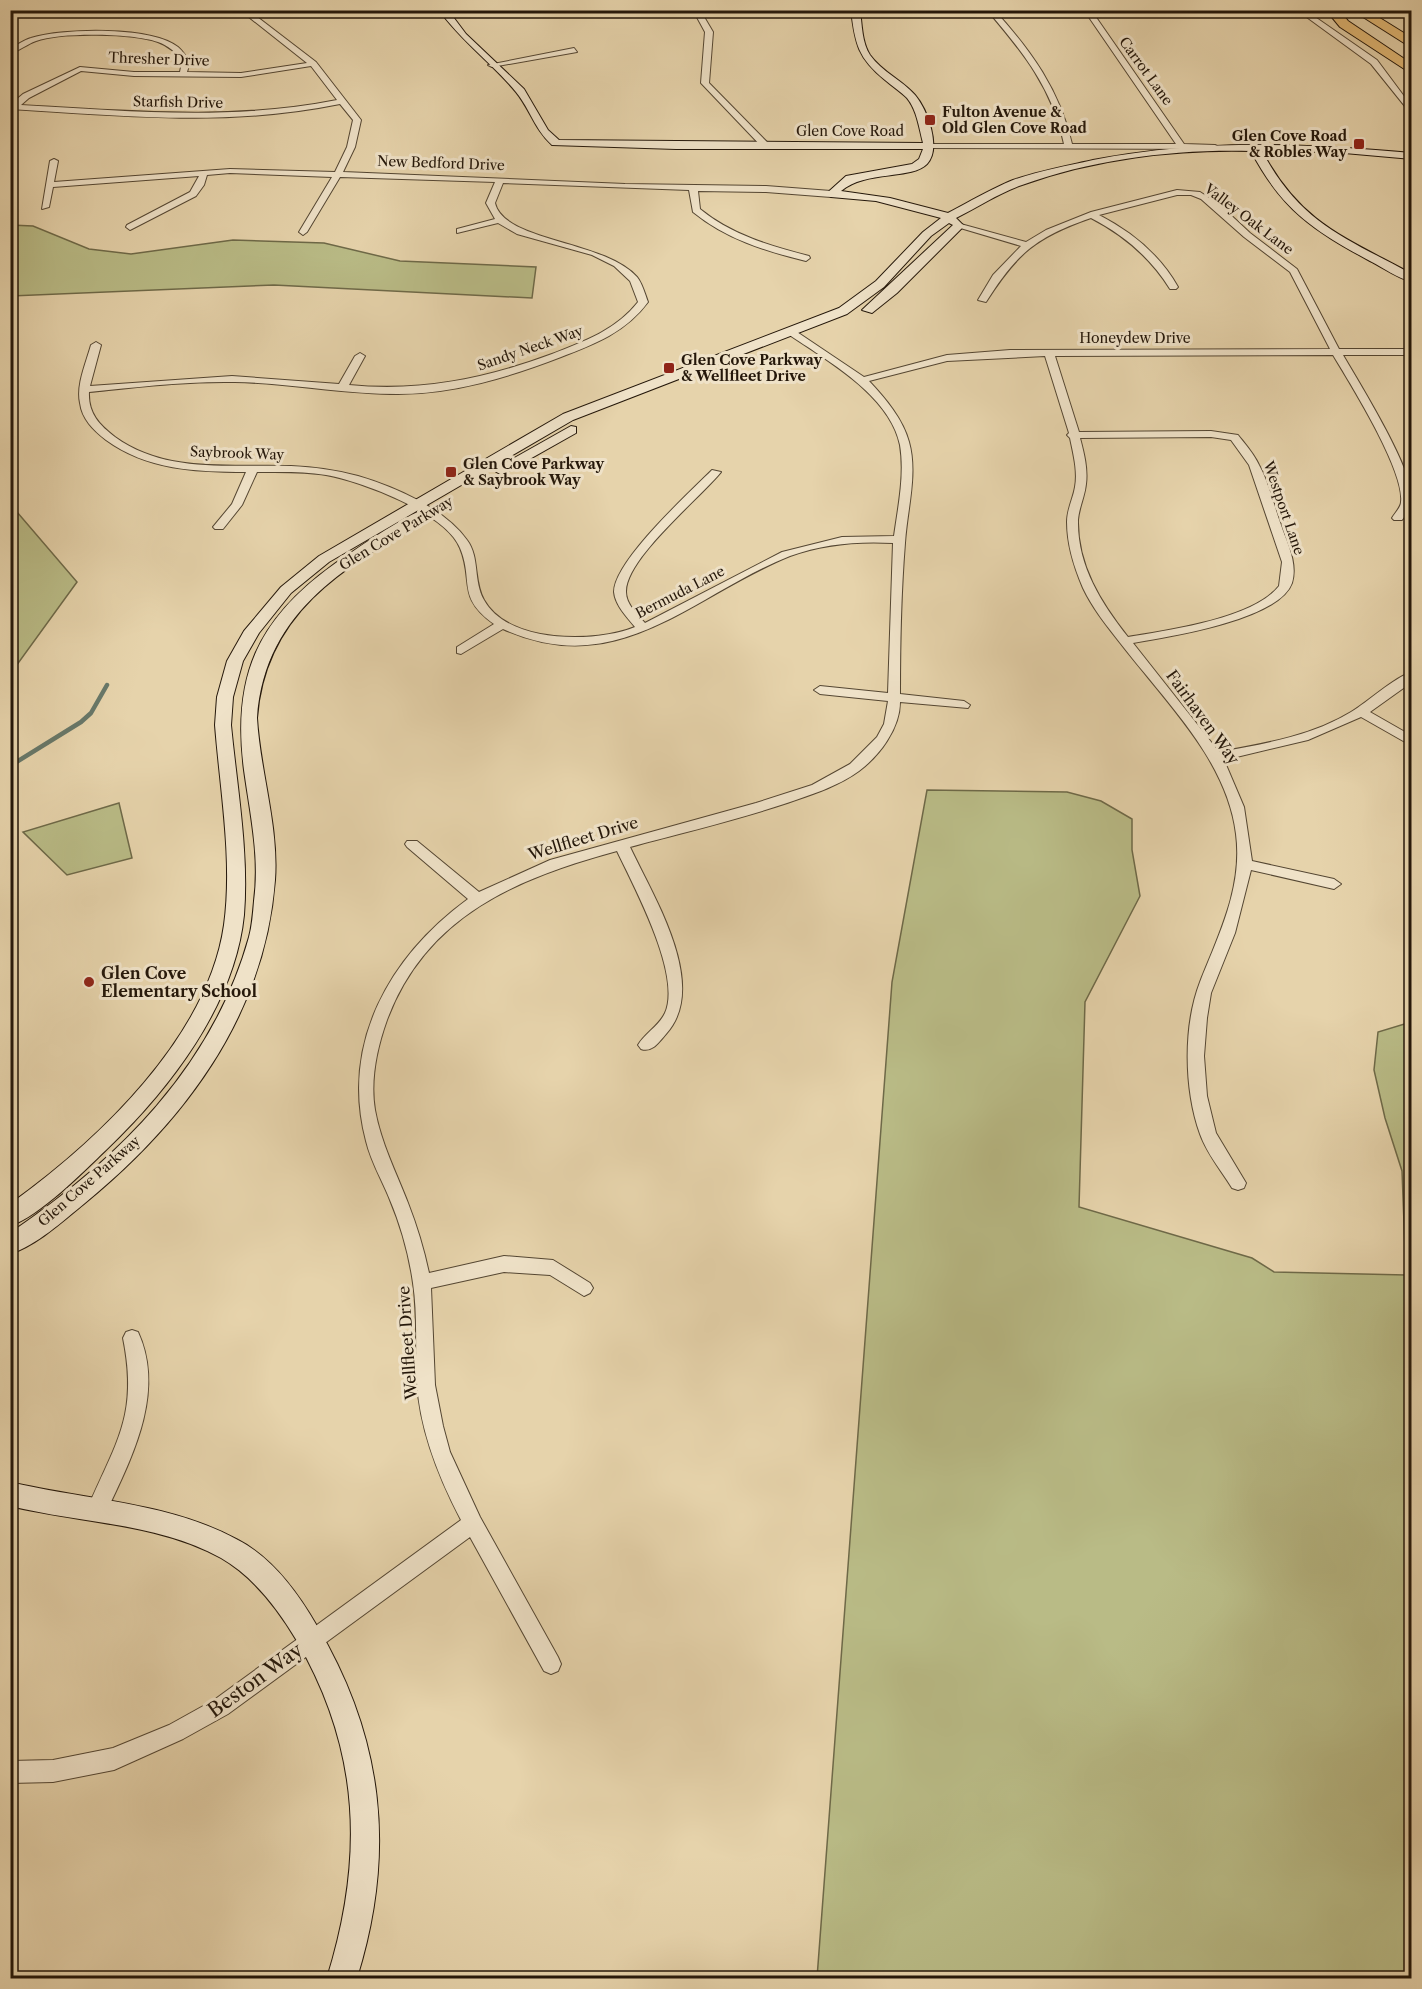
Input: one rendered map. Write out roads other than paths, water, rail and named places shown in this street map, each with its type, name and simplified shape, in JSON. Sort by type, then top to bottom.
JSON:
[{"type":"highway","points":[[1332,10],[1412,60]]},
{"type":"highway","points":[[1332,10],[1344,24],[1412,70]]},
{"type":"highway","points":[[1358,10],[1412,42]]},
{"type":"main road","points":[[443,10],[463,36],[492,64]]},
{"type":"main road","points":[[831,194],[850,178],[915,167],[924,161],[929,146],[915,102],[872,64],[862,49],[855,10]]},
{"type":"main road","name":"Glen Cove Road","points":[[492,64],[521,91],[552,141],[572,145],[929,146]]},
{"type":"main road","name":"Glen Cove Road","points":[[1212,151],[1247,153],[1256,150],[1333,149],[1412,156]]},
{"type":"main road","points":[[1256,150],[1274,184],[1306,216],[1351,247],[1412,279]]},
{"type":"main road","name":"Glen Cove Parkway","points":[[797,335],[860,300],[880,284],[927,234],[946,220],[1016,183],[1056,171],[1147,153],[1212,151]]},
{"type":"main road","name":"Glen Cove Parkway","points":[[10,1245],[72,1200],[128,1152],[202,1065],[230,1017],[255,959],[267,877],[251,753],[249,701],[256,668],[273,634],[300,600],[352,558],[422,509],[568,417],[797,335],[839,325],[875,305],[898,287],[937,244],[960,225],[1002,201],[1060,177],[1129,162],[1212,151]]},
{"type":"main road","name":"New Bedford Drive","points":[[831,194],[960,225]]},
{"type":"main road","name":"Glen Cove Parkway","points":[[10,1217],[39,1197],[133,1110],[181,1048],[227,956],[236,904],[236,879],[223,725],[224,706],[235,661],[252,631],[286,590],[324,559],[422,509]]},
{"type":"main road","points":[[10,1494],[158,1522],[229,1549],[256,1567],[280,1592],[312,1639],[339,1690],[355,1737],[366,1802],[367,1843],[363,1885],[352,1949],[342,1978]]},
{"type":"street","points":[[243,10],[313,64],[354,113],[357,128],[336,174],[303,232]]},
{"type":"street","points":[[696,10],[709,32],[705,83],[766,146]]},
{"type":"street","points":[[990,10],[1014,35],[1057,99],[1068,146]]},
{"type":"street","name":"Carrot Lane","points":[[1087,10],[1182,147]]},
{"type":"street","points":[[1300,10],[1374,62],[1412,112]]},
{"type":"street","points":[[10,52],[32,40],[44,37],[139,35],[163,41],[181,53],[186,62],[183,75]]},
{"type":"street","points":[[492,64],[574,50]]},
{"type":"street","name":"Thresher Drive","points":[[13,107],[26,96],[80,69],[183,75],[256,74],[313,64]]},
{"type":"street","name":"Starfish Drive","points":[[13,107],[82,113],[230,116],[273,113],[344,101]]},
{"type":"street","name":"Glen Cove Road","points":[[929,146],[1182,147],[1212,151]]},
{"type":"street","points":[[45,207],[54,161]]},
{"type":"street","points":[[130,227],[193,194],[200,185],[204,172]]},
{"type":"street","name":"New Bedford Drive","points":[[50,185],[204,172],[336,174],[625,187],[766,189],[831,194]]},
{"type":"street","points":[[460,231],[500,220],[491,206],[491,198],[500,180]]},
{"type":"street","points":[[693,188],[696,210],[706,219],[773,250],[806,258]]},
{"type":"street","name":"Valley Oak Lane","points":[[983,300],[1000,269],[1026,244],[1061,226],[1092,215],[1178,194],[1192,193],[1202,197],[1249,236],[1285,261],[1293,271],[1335,350],[1378,422],[1404,484],[1407,503],[1398,518]]},
{"type":"street","points":[[1092,215],[1124,231],[1162,269],[1173,287]]},
{"type":"street","name":"Sandy Neck Way","points":[[86,389],[231,379],[342,388],[420,390],[491,378],[530,366],[612,332],[632,318],[643,302],[641,288],[636,278],[620,265],[523,231],[500,220]]},
{"type":"street","name":"New Bedford Drive","points":[[960,225],[1026,244]]},
{"type":"street","name":"Wellfleet Drive","points":[[551,1664],[472,1524],[454,1489],[439,1449],[427,1398],[427,1332],[422,1282],[402,1209],[374,1141],[364,1096],[368,1062],[375,1028],[389,994],[416,956],[439,930],[478,899],[524,875],[555,863],[791,798],[838,778],[855,767],[882,739],[894,709],[894,642],[899,540],[907,476],[905,445],[884,406],[862,380],[797,335]]},
{"type":"street","name":"Saybrook Way","points":[[96,345],[84,398],[94,424],[129,452],[179,466],[330,472],[374,486],[422,509]]},
{"type":"street","name":"Honeydew Drive","points":[[862,380],[960,356],[1048,352],[1335,350],[1412,352]]},
{"type":"street","name":"Fairhaven Way","points":[[1048,352],[1072,435],[1081,483],[1074,509],[1074,532],[1079,561],[1088,589],[1216,757],[1226,776],[1240,816],[1245,864],[1225,940],[1202,997],[1198,1023],[1198,1072],[1203,1117],[1214,1147],[1238,1183]]},
{"type":"street","points":[[342,388],[360,356]]},
{"type":"street","name":"Westport Lane","points":[[1072,435],[1211,434],[1234,437],[1254,465],[1288,562],[1288,577],[1282,591],[1246,612],[1192,628],[1126,641]]},
{"type":"street","points":[[219,526],[237,505],[253,469]]},
{"type":"street","points":[[644,628],[626,609],[619,590],[623,577],[673,515],[716,472]]},
{"type":"street","name":"Bermuda Lane","points":[[422,509],[462,540],[469,555],[469,573],[476,598],[495,620],[532,635],[582,641],[625,636],[644,628],[784,555],[842,538],[899,540]]},
{"type":"street","points":[[461,650],[503,624]]},
{"type":"street","points":[[1216,757],[1272,747],[1320,730],[1360,711],[1412,676]]},
{"type":"street","points":[[820,690],[964,705]]},
{"type":"street","points":[[1360,711],[1412,742]]},
{"type":"street","points":[[412,844],[478,899]]},
{"type":"street","points":[[621,844],[670,956],[675,990],[675,1005],[669,1020],[646,1045]]},
{"type":"street","points":[[1245,864],[1334,884]]},
{"type":"street","points":[[422,1282],[504,1264],[553,1268],[584,1288]]},
{"type":"street","points":[[96,1512],[112,1479],[137,1408],[139,1371],[132,1338]]},
{"type":"street","name":"Beston Way","points":[[10,1772],[53,1771],[114,1758],[176,1732],[221,1707],[472,1524]]},
{"type":"waterway","points":[[10,766],[81,722],[91,713],[107,685]]},
{"type":"place","name":"Fulton Avenue & Old Glen Cove Road","points":[[930,120]]},
{"type":"place","name":"Glen Cove Road & Robles Way","points":[[1359,144]]},
{"type":"place","name":"Glen Cove Parkway & Wellfleet Drive","points":[[669,368]]},
{"type":"place","name":"Glen Cove Parkway & Saybrook Way","points":[[451,472]]},
{"type":"place","name":"Glen Cove Elementary School","points":[[89,982]]}]
